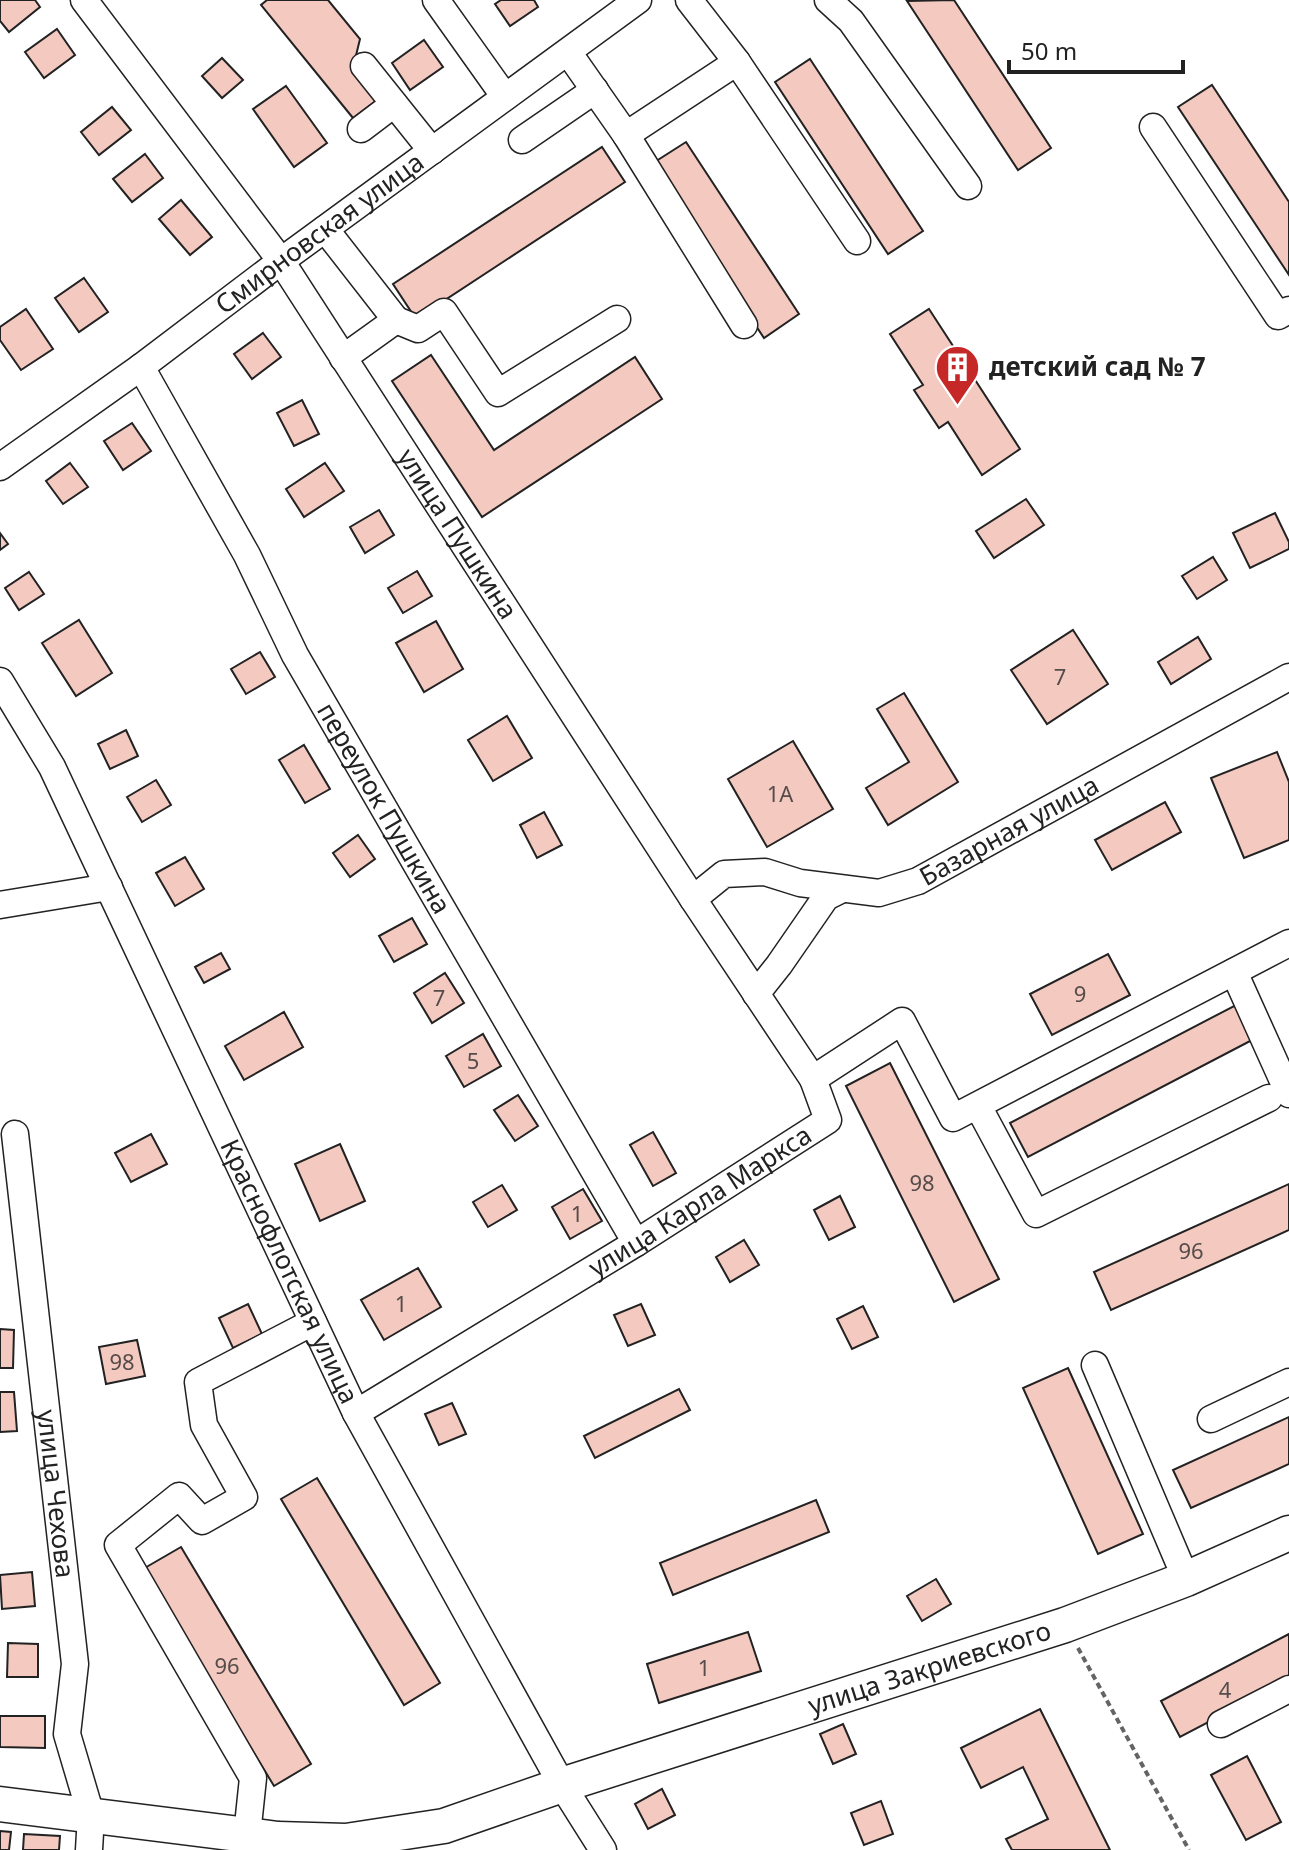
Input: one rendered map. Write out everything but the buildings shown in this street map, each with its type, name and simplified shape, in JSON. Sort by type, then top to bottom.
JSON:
[{"type":"main road","name":"улица Закриевского","points":[[0,1804],[247,1835],[346,1841],[444,1826],[562,1785],[1065,1625],[1186,1579],[1289,1533]]},
{"type":"street","name":"улица Пушкина","points":[[84,0],[281,261],[693,899],[813,1079]]},
{"type":"street","points":[[436,0],[505,97]]},
{"type":"street","name":"Смирновская улица","points":[[0,467],[141,367],[638,0]]},
{"type":"street","points":[[689,0],[737,62],[857,241]]},
{"type":"street","points":[[828,0],[851,21],[968,186]]},
{"type":"street","points":[[568,52],[626,135],[744,325]]},
{"type":"street","points":[[626,135],[737,62]]},
{"type":"street","points":[[364,66],[432,151]]},
{"type":"street","points":[[522,140],[595,90]]},
{"type":"street","points":[[361,129],[394,104]]},
{"type":"street","points":[[1153,127],[1284,313]]},
{"type":"street","points":[[325,229],[396,320],[418,329],[444,312],[498,393],[617,319]]},
{"type":"street","points":[[343,358],[396,320]]},
{"type":"street","name":"переулок Пушкина","points":[[141,367],[247,555],[295,655],[636,1243]]},
{"type":"street","name":"Базарная улица","points":[[693,899],[724,874],[765,872],[800,883],[879,893],[918,881],[1289,677]]},
{"type":"street","name":"Краснофлотская улица","points":[[0,681],[52,767],[356,1413],[562,1785],[603,1850]]},
{"type":"street","points":[[0,905],[109,887]]},
{"type":"street","points":[[756,994],[806,929],[826,897],[840,890]]},
{"type":"street","points":[[813,1079],[902,1021],[953,1118],[1289,943]]},
{"type":"street","points":[[978,1106],[1036,1214],[1279,1096],[1234,972]]},
{"type":"street","name":"улица Карла Маркса","points":[[356,1413],[636,1243],[828,1120],[813,1079]]},
{"type":"street","name":"улица Чехова","points":[[15,1134],[75,1664],[67,1734],[91,1815],[89,1850]]},
{"type":"street","points":[[247,1835],[253,1778],[118,1545],[179,1496],[202,1521],[244,1497],[204,1425],[198,1382],[313,1322]]},
{"type":"street","points":[[1095,1365],[1186,1579]]},
{"type":"street","points":[[1211,1419],[1289,1382]]},
{"type":"street","points":[[1221,1724],[1289,1689]]},
{"type":"path","points":[[1065,1625],[1189,1850]]},
{"type":"place","name":"детский сад № 7","points":[[958,406]]}]
